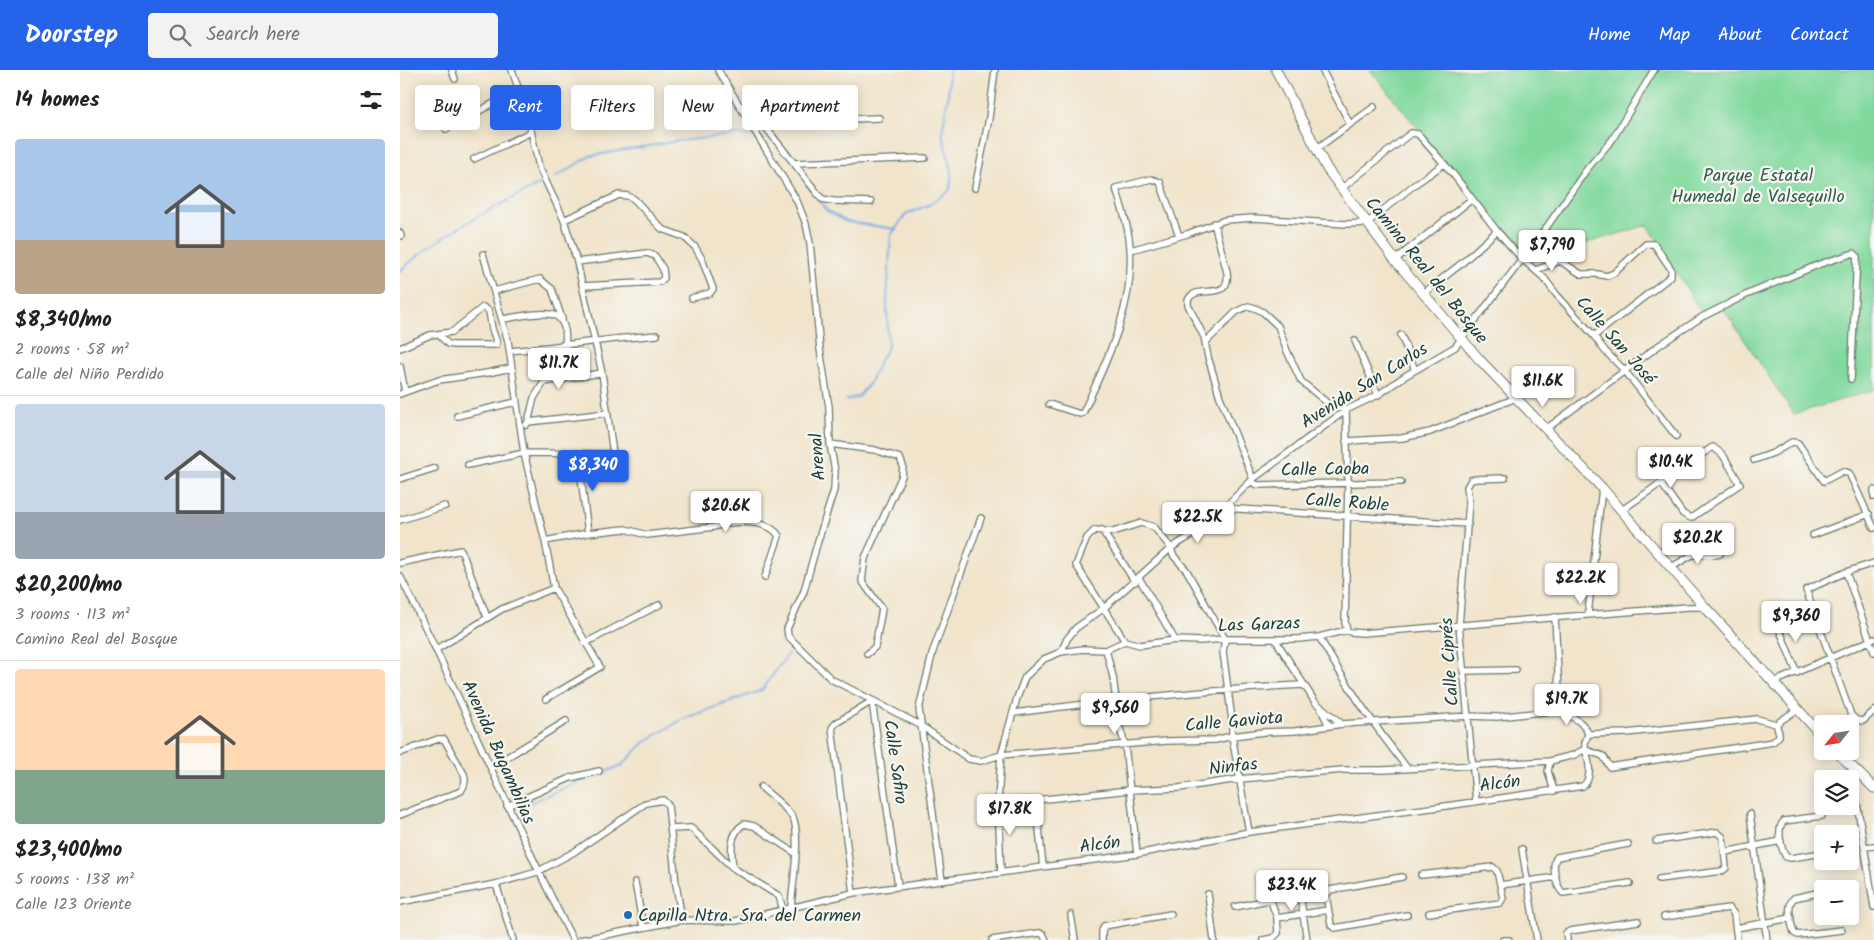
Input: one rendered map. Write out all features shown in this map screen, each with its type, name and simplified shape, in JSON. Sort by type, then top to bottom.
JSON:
[{"type":"street","points":[[452,70],[455,79]]},
{"type":"street","points":[[512,70],[518,85]]},
{"type":"street","name":"Arenal","points":[[718,70],[789,187],[796,202],[808,231],[816,293],[821,359],[829,407],[834,490],[804,591],[787,629],[788,636],[831,679],[872,702],[920,725],[969,759],[981,761],[1001,755]]},
{"type":"street","points":[[976,188],[989,118],[995,70]]},
{"type":"street","name":"Camino Real del Bosque","points":[[1276,70],[1327,169],[1395,260],[1461,338],[1622,510],[1670,568],[1814,727]]},
{"type":"street","points":[[1322,70],[1350,124]]},
{"type":"street","name":"Avenida San Carlos","points":[[1061,652],[1072,632],[1137,580],[1170,548],[1197,532],[1252,480],[1346,410],[1378,395],[1415,370],[1452,350],[1522,259],[1587,169],[1612,140],[1654,70]]},
{"type":"street","points":[[1316,149],[1374,107]]},
{"type":"street","points":[[858,119],[879,118]]},
{"type":"street","points":[[768,130],[818,195],[828,200],[871,202]]},
{"type":"street","points":[[468,466],[524,453],[613,454],[596,340],[577,262],[564,220],[539,167],[531,132],[474,159]]},
{"type":"street","name":"Calle San José","points":[[1341,189],[1413,132],[1421,136],[1497,231],[1522,259],[1536,270],[1605,351],[1625,371],[1676,436]]},
{"type":"street","points":[[794,163],[924,158]]},
{"type":"street","points":[[1131,250],[1225,220],[1253,218],[1347,224],[1367,223],[1414,185],[1444,164]]},
{"type":"street","points":[[1049,404],[1080,414],[1083,413],[1105,363],[1130,287],[1131,250],[1127,226],[1116,188],[1151,179],[1160,182],[1179,236]]},
{"type":"street","points":[[564,220],[619,195],[634,199],[662,229],[684,237],[695,247],[702,259],[713,289],[710,293],[692,298]]},
{"type":"street","points":[[1395,260],[1472,199]]},
{"type":"street","points":[[1214,223],[1227,272],[1227,281],[1221,290],[1194,293],[1188,300],[1190,311],[1206,342],[1208,357],[1220,396],[1252,480]]},
{"type":"street","points":[[1424,293],[1497,231]]},
{"type":"street","points":[[1536,270],[1560,261],[1577,273],[1607,276],[1614,273],[1646,244],[1654,244],[1672,273],[1594,336]]},
{"type":"street","points":[[577,262],[646,253],[655,256],[665,274],[660,282],[583,286]]},
{"type":"street","points":[[1546,429],[1702,317],[1746,295],[1820,264],[1854,253],[1856,256],[1851,379]]},
{"type":"street","points":[[483,254],[503,319],[510,350],[524,453],[554,588],[600,667],[546,699]]},
{"type":"street","points":[[494,291],[540,279],[552,289],[564,326],[565,345],[534,398],[528,422],[522,431]]},
{"type":"street","points":[[400,348],[430,335],[452,332],[483,307],[489,311],[497,343],[496,345],[454,345],[448,344],[438,334]]},
{"type":"street","points":[[1206,342],[1236,312],[1242,308],[1255,308],[1263,312],[1278,326],[1287,351],[1301,380],[1331,406],[1346,410],[1348,483],[1346,630]]},
{"type":"street","points":[[503,319],[548,313],[562,319]]},
{"type":"street","points":[[510,350],[657,335]]},
{"type":"street","points":[[1401,335],[1415,370]]},
{"type":"street","points":[[1355,341],[1378,395]]},
{"type":"street","points":[[400,366],[403,393],[439,380],[511,368]]},
{"type":"street","points":[[544,382],[602,373]]},
{"type":"street","points":[[1346,441],[1402,438],[1430,432],[1516,398]]},
{"type":"street","points":[[457,416],[516,402]]},
{"type":"street","points":[[528,422],[608,413]]},
{"type":"street","points":[[1754,460],[1773,453],[1792,442],[1798,443],[1824,481],[1843,471],[1849,473],[1874,528]]},
{"type":"street","points":[[830,444],[883,452],[900,458],[903,466],[902,476],[865,558],[862,581],[882,609],[875,647],[867,654]]},
{"type":"street","points":[[1622,510],[1661,483],[1713,447],[1723,455],[1740,484],[1691,518],[1683,514],[1661,483]]},
{"type":"street","points":[[578,454],[588,533]]},
{"type":"street","points":[[400,479],[435,468]]},
{"type":"street","name":"Calle Ciprés","points":[[1476,801],[1459,625],[1468,524],[1469,502],[1467,487],[1471,480],[1505,478]]},
{"type":"street","name":"Calle Caoba","points":[[1252,480],[1258,485],[1401,482]]},
{"type":"street","points":[[1588,614],[1602,488]]},
{"type":"street","points":[[1874,490],[1874,497]]},
{"type":"street","points":[[400,520],[445,506]]},
{"type":"street","name":"Calle Roble","points":[[1224,508],[1468,524]]},
{"type":"street","points":[[1812,536],[1869,514]]},
{"type":"street","points":[[942,882],[918,709],[933,650],[981,518]]},
{"type":"street","points":[[545,541],[588,533],[625,529],[647,534],[714,527],[737,521],[758,524],[776,531],[779,536],[765,576]]},
{"type":"street","points":[[1001,872],[998,801],[1001,755],[1014,713],[1016,698],[1025,677],[1044,659],[1061,652],[1083,649],[1106,650],[1125,641],[1076,565],[1089,534],[1094,530],[1112,532],[1133,525],[1147,524],[1154,527],[1173,555],[1187,571],[1224,639],[1223,652],[1232,720],[1232,736],[1249,832]]},
{"type":"street","points":[[1102,530],[1137,580],[1175,640]]},
{"type":"street","points":[[400,563],[461,550],[487,617]]},
{"type":"street","points":[[1670,568],[1692,555],[1720,554]]},
{"type":"street","points":[[1874,563],[1846,572],[1806,590],[1851,715],[1856,720],[1863,721],[1874,711]]},
{"type":"street","points":[[1846,572],[1872,640],[1874,652]]},
{"type":"street","name":"Avenida Bugambilias","points":[[400,576],[437,649],[538,872],[573,940]]},
{"type":"street","points":[[437,649],[487,617],[554,588]]},
{"type":"street","points":[[587,642],[660,605]]},
{"type":"street","name":"Las Garzas","points":[[1125,641],[1140,645],[1175,640],[1200,641],[1319,637],[1346,630],[1362,633],[1588,614],[1705,607]]},
{"type":"street","points":[[1555,617],[1560,710],[1580,722],[1588,734],[1585,743],[1586,750],[1603,756],[1610,767],[1773,742],[1779,736],[1776,724]]},
{"type":"street","points":[[1776,621],[1797,673]]},
{"type":"street","points":[[1319,637],[1340,675],[1372,723],[1407,768]]},
{"type":"street","points":[[1274,639],[1303,685],[1320,707],[1329,726]]},
{"type":"street","points":[[1774,682],[1872,640]]},
{"type":"street","points":[[1106,650],[1113,676],[1119,724],[1125,745],[1137,854]]},
{"type":"street","points":[[1464,671],[1516,670]]},
{"type":"street","points":[[1014,713],[1227,689],[1303,685]]},
{"type":"street","points":[[853,893],[832,728],[836,723],[872,702]]},
{"type":"street","name":"Calle Safiro","points":[[872,702],[898,886]]},
{"type":"street","points":[[1320,707],[1342,724]]},
{"type":"street","points":[[1776,724],[1798,709]]},
{"type":"street","name":"Calle Gaviota","points":[[1001,755],[1167,741],[1216,740],[1232,736],[1295,731],[1342,724],[1469,716],[1497,717],[1560,710]]},
{"type":"street","points":[[1588,734],[1626,733],[1750,720],[1764,720],[1776,724]]},
{"type":"street","points":[[491,767],[566,721]]},
{"type":"street","points":[[400,753],[438,738],[444,740],[466,780],[461,791],[400,815]]},
{"type":"street","name":"Ninfas","points":[[998,801],[1036,800],[1129,790],[1179,788],[1239,779],[1343,770],[1550,761],[1586,750]]},
{"type":"street","name":"Alcón","points":[[580,940],[682,920],[736,921],[853,893],[1137,854],[1249,832],[1436,808],[1583,786],[1589,776],[1586,750]]},
{"type":"street","points":[[1845,760],[1874,788]]},
{"type":"street","points":[[1550,761],[1548,771],[1554,791]]},
{"type":"street","points":[[507,806],[570,778],[600,771]]},
{"type":"street","points":[[761,787],[785,808],[796,823],[797,839],[791,908]]},
{"type":"street","points":[[1036,800],[1043,867]]},
{"type":"street","points":[[400,902],[496,884],[538,872],[574,852],[646,803],[657,801],[666,802],[668,805],[676,884],[682,920]]},
{"type":"street","points":[[1750,814],[1753,846],[1768,940]]},
{"type":"street","points":[[1859,815],[1872,883],[1874,907]]},
{"type":"street","points":[[1814,854],[1788,858],[1784,855],[1780,829],[1782,822],[1822,816]]},
{"type":"street","points":[[733,868],[731,844],[738,830],[744,824],[754,826],[795,853]]},
{"type":"street","points":[[671,829],[691,828],[733,868],[779,896],[783,910]]},
{"type":"street","points":[[1656,841],[1717,832],[1723,837],[1727,866],[1722,870],[1659,878]]},
{"type":"street","points":[[1725,852],[1781,841]]},
{"type":"street","points":[[1628,844],[1557,857],[1554,861],[1559,890],[1563,894],[1630,883]]},
{"type":"street","points":[[1864,848],[1874,846]]},
{"type":"street","points":[[1522,849],[1537,940]]},
{"type":"street","points":[[1421,875],[1492,867],[1497,871],[1503,898],[1500,903],[1428,913]]},
{"type":"street","points":[[1402,877],[1330,890],[1326,895],[1331,925],[1335,928],[1407,915]]},
{"type":"street","points":[[1500,885],[1556,877]]},
{"type":"street","points":[[635,882],[643,927]]},
{"type":"street","points":[[1298,882],[1307,940]]},
{"type":"street","points":[[496,884],[513,940]]},
{"type":"street","points":[[1208,894],[1214,940]]},
{"type":"street","points":[[1814,894],[1791,900],[1793,930],[1798,936],[1842,930]]},
{"type":"street","points":[[1235,907],[1271,901],[1276,918],[1277,936],[1263,940]]},
{"type":"street","points":[[1664,917],[1729,908],[1734,914],[1737,940]]},
{"type":"street","points":[[1276,918],[1328,910]]},
{"type":"street","points":[[1102,940],[1104,926],[1171,914]]},
{"type":"street","points":[[1072,915],[1075,940]]},
{"type":"street","points":[[1736,928],[1791,918]]},
{"type":"street","points":[[1567,940],[1566,935],[1570,931],[1638,921]]},
{"type":"street","points":[[992,940],[1039,933],[1043,934],[1046,940]]},
{"type":"street","points":[[1504,940],[1509,940]]},
{"type":"green space","name":"Parque Estatal Humedal de Valsequillo","points":[[1370,70],[1874,70],[1874,390],[1794,414],[1723,308],[1704,317],[1648,225],[1526,261]]},
{"type":"waterway","points":[[846,400],[858,397],[869,384],[888,347],[887,300],[891,235],[906,214],[929,205],[950,190],[952,171],[942,133],[948,97],[949,70]]},
{"type":"waterway","points":[[556,177],[590,156],[678,141],[735,135],[755,135]]},
{"type":"waterway","points":[[400,271],[433,244],[488,211],[544,182]]},
{"type":"waterway","points":[[805,183],[827,211],[847,222],[896,229]]},
{"type":"waterway","points":[[521,807],[585,779],[621,766],[646,741],[683,719],[762,690],[788,654]]},
{"type":"place","name":"Capilla Ntra. Sra. del Carmen","points":[[628,915]]}]
